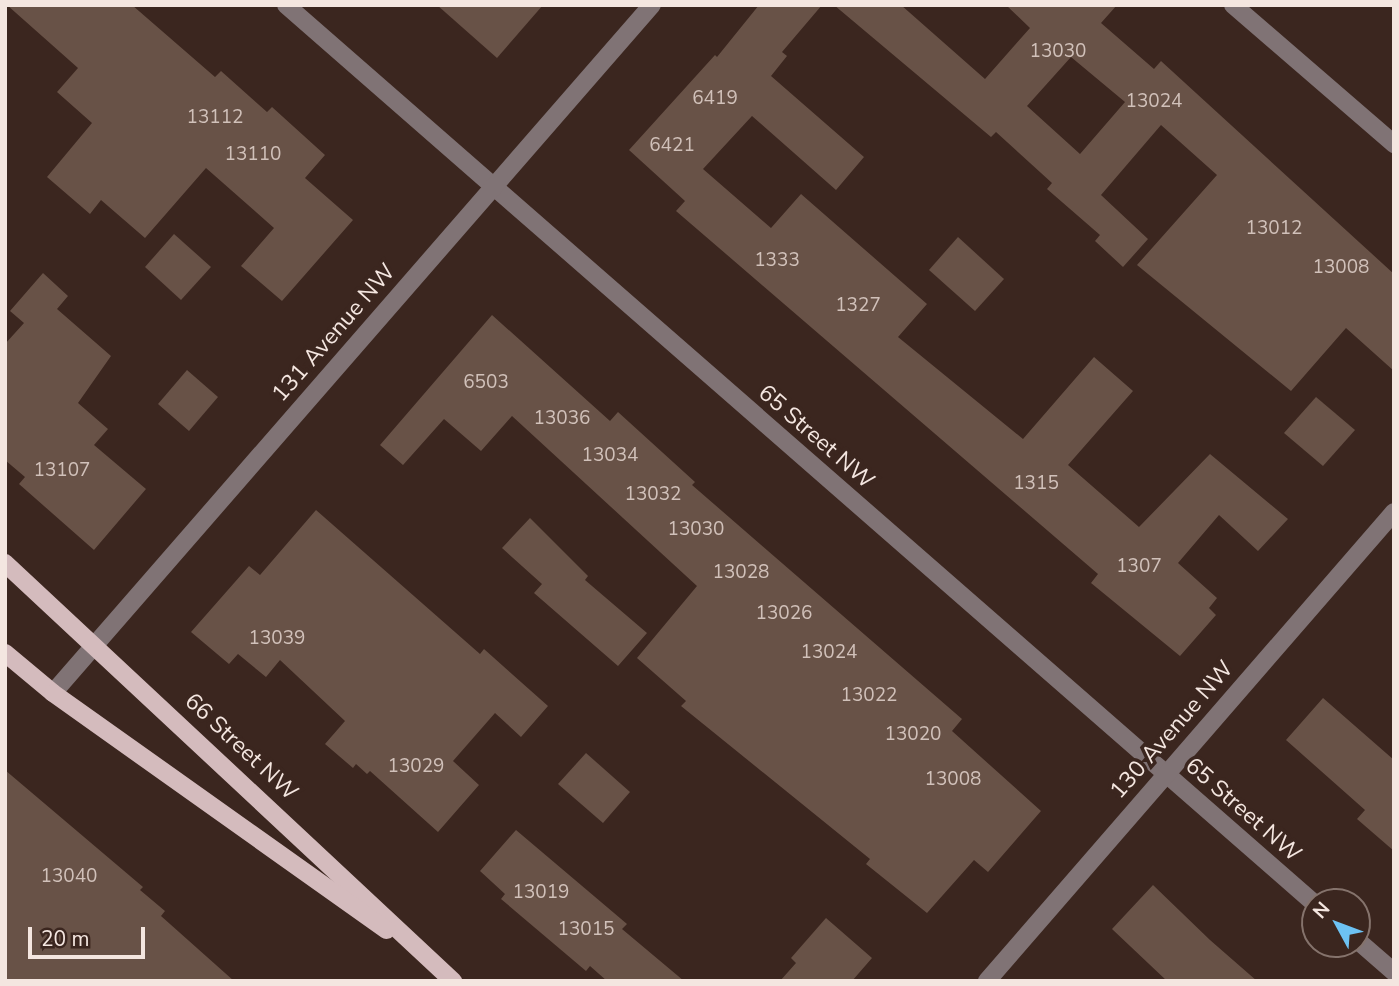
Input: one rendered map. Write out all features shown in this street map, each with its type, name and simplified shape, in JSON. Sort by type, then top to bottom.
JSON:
[{"type":"main road","name":"66 Street NW","points":[[5,563],[96,643],[447,975]]},
{"type":"main road","name":"66 Street NW","points":[[5,653],[53,693],[447,975]]},
{"type":"street","name":"65 Street NW","points":[[286,5],[1301,892]]},
{"type":"street","name":"131 Avenue NW","points":[[53,693],[652,5]]},
{"type":"street","points":[[1233,5],[1394,144]]},
{"type":"street","name":"130 Avenue NW","points":[[986,981],[1394,512]]},
{"type":"street","points":[[1371,952],[1394,972]]},
{"type":"building","points":[[7,5],[132,5],[215,77],[221,71],[267,112],[272,107],[325,155],[305,178],[353,220],[282,301],[241,266],[274,228],[206,168],[145,238],[101,200],[90,214],[47,177],[92,123],[57,92],[78,68]]},
{"type":"building","points":[[437,5],[543,5],[497,58]]},
{"type":"building","points":[[759,5],[822,5],[782,52],[787,56],[771,76],[864,157],[836,190],[752,116],[703,169],[771,228],[801,194],[927,304],[898,337],[1023,439],[1094,357],[1133,391],[1068,465],[1139,527],[1210,454],[1288,519],[1258,551],[1219,515],[1178,563],[1217,598],[1209,608],[1216,615],[1180,656],[1091,583],[1098,574],[676,211],[685,201],[629,150],[715,55],[717,57]]},
{"type":"building","points":[[834,5],[901,5],[985,79],[1030,28],[1006,5],[1117,5],[1101,23],[1154,69],[1161,61],[1394,274],[1394,371],[1346,328],[1291,391],[1137,265],[1217,175],[1161,125],[1101,195],[1148,239],[1123,267],[1095,241],[1100,235],[1047,189],[1052,183],[996,132],[991,137]],"holes":[[[1071,57],[1125,102],[1080,154],[1027,106]]]},
{"type":"building","points":[[174,234],[211,267],[181,300],[145,267]]},
{"type":"building","points":[[958,237],[1004,279],[975,311],[929,270]]},
{"type":"building","points":[[43,273],[68,296],[57,309],[111,356],[78,403],[108,429],[94,445],[146,489],[94,550],[19,484],[25,477],[5,460],[5,344],[24,323],[10,311]]},
{"type":"building","points":[[492,315],[610,421],[618,412],[695,482],[692,485],[962,719],[952,731],[1041,811],[988,872],[974,860],[927,913],[866,864],[870,859],[681,706],[686,701],[637,658],[697,586],[512,416],[481,451],[444,419],[403,465],[380,445]]},
{"type":"building","points":[[187,370],[218,397],[189,431],[158,404]]},
{"type":"building","points":[[1316,397],[1355,430],[1323,466],[1284,433]]},
{"type":"building","points":[[316,510],[480,654],[484,649],[548,706],[521,737],[495,713],[453,761],[479,785],[438,832],[370,771],[367,774],[356,764],[353,768],[325,744],[345,721],[280,660],[266,677],[238,654],[229,664],[191,632],[249,566],[260,575]]},
{"type":"building","points":[[530,518],[588,576],[585,580],[647,633],[618,666],[534,593],[542,584],[502,548]]},
{"type":"building","points":[[1323,698],[1394,760],[1394,851],[1357,819],[1365,810],[1286,740]]},
{"type":"building","points":[[586,753],[630,792],[603,823],[558,784]]},
{"type":"building","points":[[5,770],[143,887],[140,890],[165,911],[161,916],[234,981],[5,981]]},
{"type":"building","points":[[516,830],[627,924],[622,929],[684,981],[607,981],[590,966],[586,971],[501,899],[505,894],[480,871]]},
{"type":"building","points":[[1153,885],[1257,981],[1167,981],[1112,929]]},
{"type":"building","points":[[826,918],[872,958],[852,981],[780,981],[796,963],[791,958]]}]
